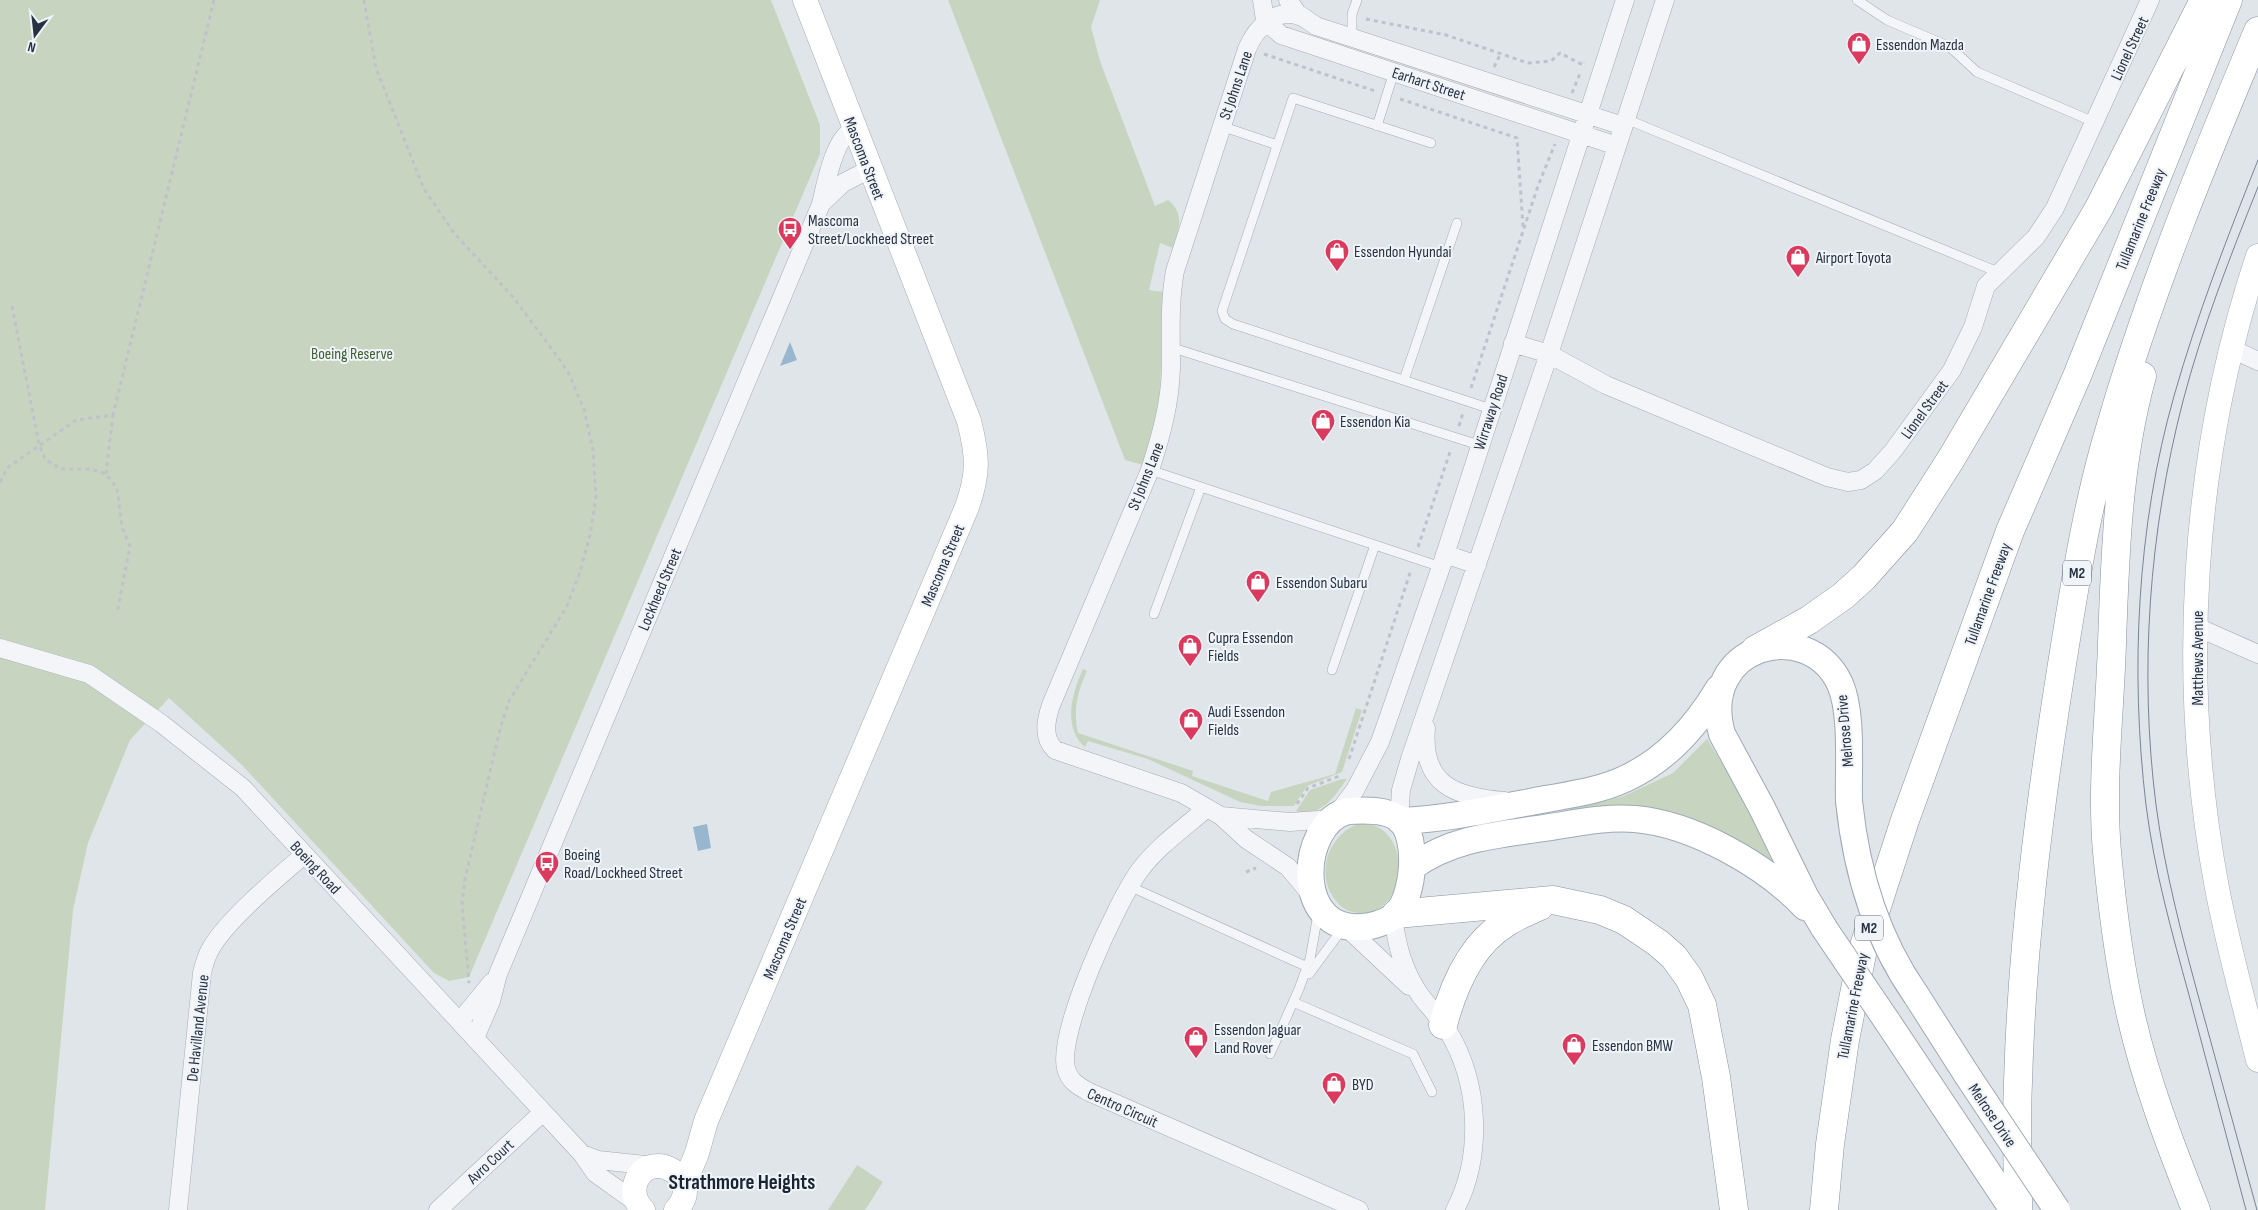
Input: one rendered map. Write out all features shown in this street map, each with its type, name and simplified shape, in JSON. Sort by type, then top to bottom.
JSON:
[{"type":"highway","points":[[1755,650],[1809,620],[1843,596],[1864,577],[1905,531],[1956,451],[2099,208],[2204,0]]},
{"type":"highway","name":"Tullamarine Freeway","points":[[1824,1210],[1830,1144],[1845,1040],[1863,948],[1902,829],[2010,531],[2080,367],[2228,0]]},
{"type":"highway","name":"M2","points":[[2018,1210],[2018,1082],[2036,847],[2050,737],[2084,532],[2110,427],[2161,275],[2258,31]]},
{"type":"highway","points":[[2196,1210],[2163,1124],[2131,1016],[2121,961],[2107,850],[2106,724],[2120,498],[2140,383],[2235,87]]},
{"type":"highway","points":[[1443,1025],[1455,989],[1472,956],[1483,942],[1505,923],[1553,900]]},
{"type":"highway","points":[[1395,915],[1553,900],[1587,906],[1624,920],[1663,948],[1674,958],[1689,978],[1702,1005],[1709,1035],[1734,1210]]},
{"type":"main road","name":"Mascoma Street","points":[[681,1202],[706,1121],[976,483],[978,463],[969,421],[804,0]]},
{"type":"main road","name":"Matthews Avenue","points":[[2258,256],[2232,349],[2216,416],[2205,484],[2198,553],[2196,688],[2199,756],[2217,888],[2258,1056]]},
{"type":"main road","name":"Melrose Drive","points":[[1755,650],[1772,647],[1793,648],[1818,659],[1834,675],[1844,696],[1846,712],[1849,801],[1855,846],[1872,906],[1896,966],[2057,1210]]},
{"type":"main road","points":[[1399,820],[1408,836],[1412,868],[1406,897],[1395,915],[1372,926],[1345,926],[1328,918],[1317,904],[1310,885],[1312,858],[1320,835],[1334,817],[1348,811],[1364,810],[1383,813],[1399,820],[1464,815],[1598,789],[1643,771],[1668,752],[1692,728],[1730,670],[1755,650]]},
{"type":"main road","points":[[1730,670],[1723,685],[1719,704],[1722,734],[1759,801],[1805,896],[1824,928],[2013,1210]]},
{"type":"main road","points":[[1412,868],[1438,850],[1463,842],[1590,822],[1635,819],[1677,828],[1705,838],[1730,852],[1756,868],[1798,900],[1824,928]]},
{"type":"main road","name":"Mascoma Street","points":[[640,1206],[634,1196],[636,1180],[641,1174],[658,1166],[706,1121]]},
{"type":"main road","points":[[658,1166],[676,1172],[681,1202]]},
{"type":"street","points":[[1262,0],[1262,12],[1267,24],[1282,13],[1302,17]]},
{"type":"street","name":"Earhart Street","points":[[1288,0],[1302,17],[1316,26],[1588,115],[1625,123]]},
{"type":"street","name":"Wirraway Road","points":[[1334,817],[1358,784],[1380,742],[1443,560],[1625,0]]},
{"type":"street","points":[[1399,820],[1406,770],[1549,354],[1665,0]]},
{"type":"street","name":"Lionel Street","points":[[1513,343],[1549,354],[1597,381],[1832,478],[1848,482],[1866,478],[1893,451],[1940,388],[1968,338],[1979,312],[1985,288],[1998,272],[2032,241],[2046,224],[2061,196],[2150,0]]},
{"type":"street","name":"St Johns Lane","points":[[1267,24],[1254,35],[1247,48],[1175,271],[1169,308],[1170,347],[1166,415],[1150,470],[1051,705],[1046,726],[1048,741],[1051,746],[1060,752],[1155,783],[1181,794],[1214,812],[1246,839],[1288,867],[1301,880],[1317,904]]},
{"type":"street","name":"Earhart Street","points":[[1267,24],[1280,35],[1617,146]]},
{"type":"street","points":[[1348,58],[1352,38]]},
{"type":"street","name":"Lockheed Street","points":[[475,1038],[491,1001],[498,974],[821,204],[828,174],[840,142],[844,136],[854,130]]},
{"type":"street","name":"Lockheed Street","points":[[821,204],[842,183],[870,169]]},
{"type":"street","points":[[2232,349],[2258,361]]},
{"type":"street","points":[[1443,560],[1477,565]]},
{"type":"street","points":[[2197,627],[2258,654]]},
{"type":"street","name":"Boeing Road","points":[[0,648],[91,669],[109,686],[205,756],[243,788],[582,1154],[595,1173],[640,1206]]},
{"type":"street","points":[[1428,710],[1425,741],[1427,760],[1433,774],[1442,783],[1455,791],[1470,796],[1525,802]]},
{"type":"street","name":"St Johns Lane","points":[[1214,812],[1290,822],[1334,817]]},
{"type":"street","name":"Centro Circuit","points":[[1214,812],[1155,853],[1129,886],[1083,990],[1073,1018],[1065,1060],[1071,1080],[1089,1092],[1359,1210]]},
{"type":"street","name":"De Havilland Avenue","points":[[178,1210],[202,973],[206,959],[211,947],[229,924],[304,855]]},
{"type":"street","points":[[1395,915],[1400,954],[1421,996]]},
{"type":"street","points":[[1345,926],[1421,996],[1443,1025],[1459,1053],[1474,1116],[1473,1148],[1470,1165],[1455,1210]]},
{"type":"street","name":"Lockheed Street","points":[[460,1021],[498,974]]},
{"type":"street","name":"Avro Court","points":[[438,1210],[543,1112]]},
{"type":"street","points":[[582,1154],[598,1160],[658,1166]]},
{"type":"lane","points":[[1352,38],[1352,14],[1357,0]]},
{"type":"lane","points":[[1857,0],[1887,20],[1950,47],[1977,72],[2094,122]]},
{"type":"lane","points":[[1377,126],[1394,72]]},
{"type":"lane","points":[[1431,143],[1293,98],[1222,307],[1225,319],[1233,324],[1491,409]]},
{"type":"lane","points":[[1625,123],[1998,272]]},
{"type":"lane","points":[[1222,126],[1277,145]]},
{"type":"lane","points":[[1404,380],[1457,223]]},
{"type":"lane","points":[[1170,347],[1479,445]]},
{"type":"lane","points":[[1150,470],[1375,545],[1443,560]]},
{"type":"lane","points":[[1154,614],[1200,487]]},
{"type":"lane","points":[[1332,670],[1375,545]]},
{"type":"lane","points":[[1129,886],[1309,968]]},
{"type":"lane","points":[[1270,1054],[1309,968],[1317,904]]},
{"type":"lane","points":[[1309,968],[1345,926]]},
{"type":"lane","points":[[1293,1002],[1413,1054],[1432,1092]]},
{"type":"path","points":[[106,474],[113,415],[214,0]]},
{"type":"path","points":[[364,0],[376,68],[424,189],[454,233],[513,297],[558,356],[568,372],[584,409],[593,450],[596,497],[590,535],[580,572],[567,606],[509,701],[500,729],[465,879],[462,904],[470,987]]},
{"type":"path","points":[[1352,14],[1371,21],[1446,35],[1528,63],[1551,61],[1560,53],[1583,65],[1586,56]]},
{"type":"path","points":[[1247,48],[1517,138],[1523,230]]},
{"type":"path","points":[[12,306],[39,444],[45,459],[61,469],[91,469],[106,474],[117,488],[122,527],[130,546],[117,613]]},
{"type":"path","points":[[0,482],[7,468],[76,420],[113,415]]},
{"type":"green space","name":"Boeing Reserve","points":[[0,0],[771,0],[820,125],[820,154],[469,977],[449,981],[434,973],[242,765],[169,698],[130,740],[88,843],[73,910],[45,1210],[0,1210]]},
{"type":"green space","points":[[948,0],[1100,0],[1091,27],[1100,61],[1155,206],[1168,200],[1174,205],[1179,217],[1173,248],[1160,243],[1149,290],[1163,292],[1160,403],[1143,465],[1125,460]]},
{"type":"green space","points":[[1083,669],[1087,671],[1077,702],[1078,733],[1193,771],[1192,776],[1268,801],[1271,792],[1335,774],[1356,708],[1362,710],[1342,772],[1307,786],[1294,806],[1261,806],[1240,802],[1148,759],[1088,741],[1085,747],[1073,730],[1071,720],[1075,688]]},
{"type":"green space","points":[[1707,739],[1745,800],[1773,863],[1720,833],[1570,816],[1571,805],[1597,803],[1624,796],[1673,773]]},
{"type":"green space","points":[[1347,779],[1328,803],[1316,811],[1308,813],[1300,814],[1296,811],[1310,790]]},
{"type":"green space","points":[[1361,823],[1378,827],[1390,838],[1397,852],[1399,869],[1396,886],[1388,900],[1376,910],[1360,913],[1347,910],[1337,902],[1326,880],[1326,868],[1328,856],[1340,835]]},
{"type":"green space","points":[[857,1165],[883,1182],[865,1210],[828,1210]]},
{"type":"water","points":[[790,342],[797,360],[780,366]]},
{"type":"water","points":[[707,824],[711,848],[698,851],[693,827]]},
{"type":"tram line","points":[[2246,1210],[2170,925],[2149,829],[2141,754],[2138,651],[2145,547],[2162,445],[2192,336],[2258,160]]},
{"type":"tram line","points":[[2257,1210],[2188,956],[2164,856],[2151,755],[2148,653],[2155,551],[2171,450],[2183,401],[2208,320],[2258,187]]},
{"type":"place","name":"Essendon Mazda","points":[[1859,65]]},
{"type":"place","name":"Mascoma Street/Lockheed Street","points":[[790,250]]},
{"type":"place","name":"Essendon Hyundai","points":[[1337,272]]},
{"type":"place","name":"Airport Toyota","points":[[1798,278]]},
{"type":"place","name":"Essendon Kia","points":[[1323,442]]},
{"type":"place","name":"Essendon Subaru","points":[[1258,603]]},
{"type":"place","name":"Cupra Essendon Fields","points":[[1190,667]]},
{"type":"place","name":"Audi Essendon Fields","points":[[1191,741]]},
{"type":"place","name":"Boeing Road/Lockheed Street","points":[[547,884]]},
{"type":"place","name":"Essendon Jaguar Land Rover","points":[[1196,1059]]},
{"type":"place","name":"Essendon BMW","points":[[1574,1066]]},
{"type":"place","name":"BYD","points":[[1334,1105]]},
{"type":"district","name":"Strathmore Heights","points":[[742,1182]]}]
